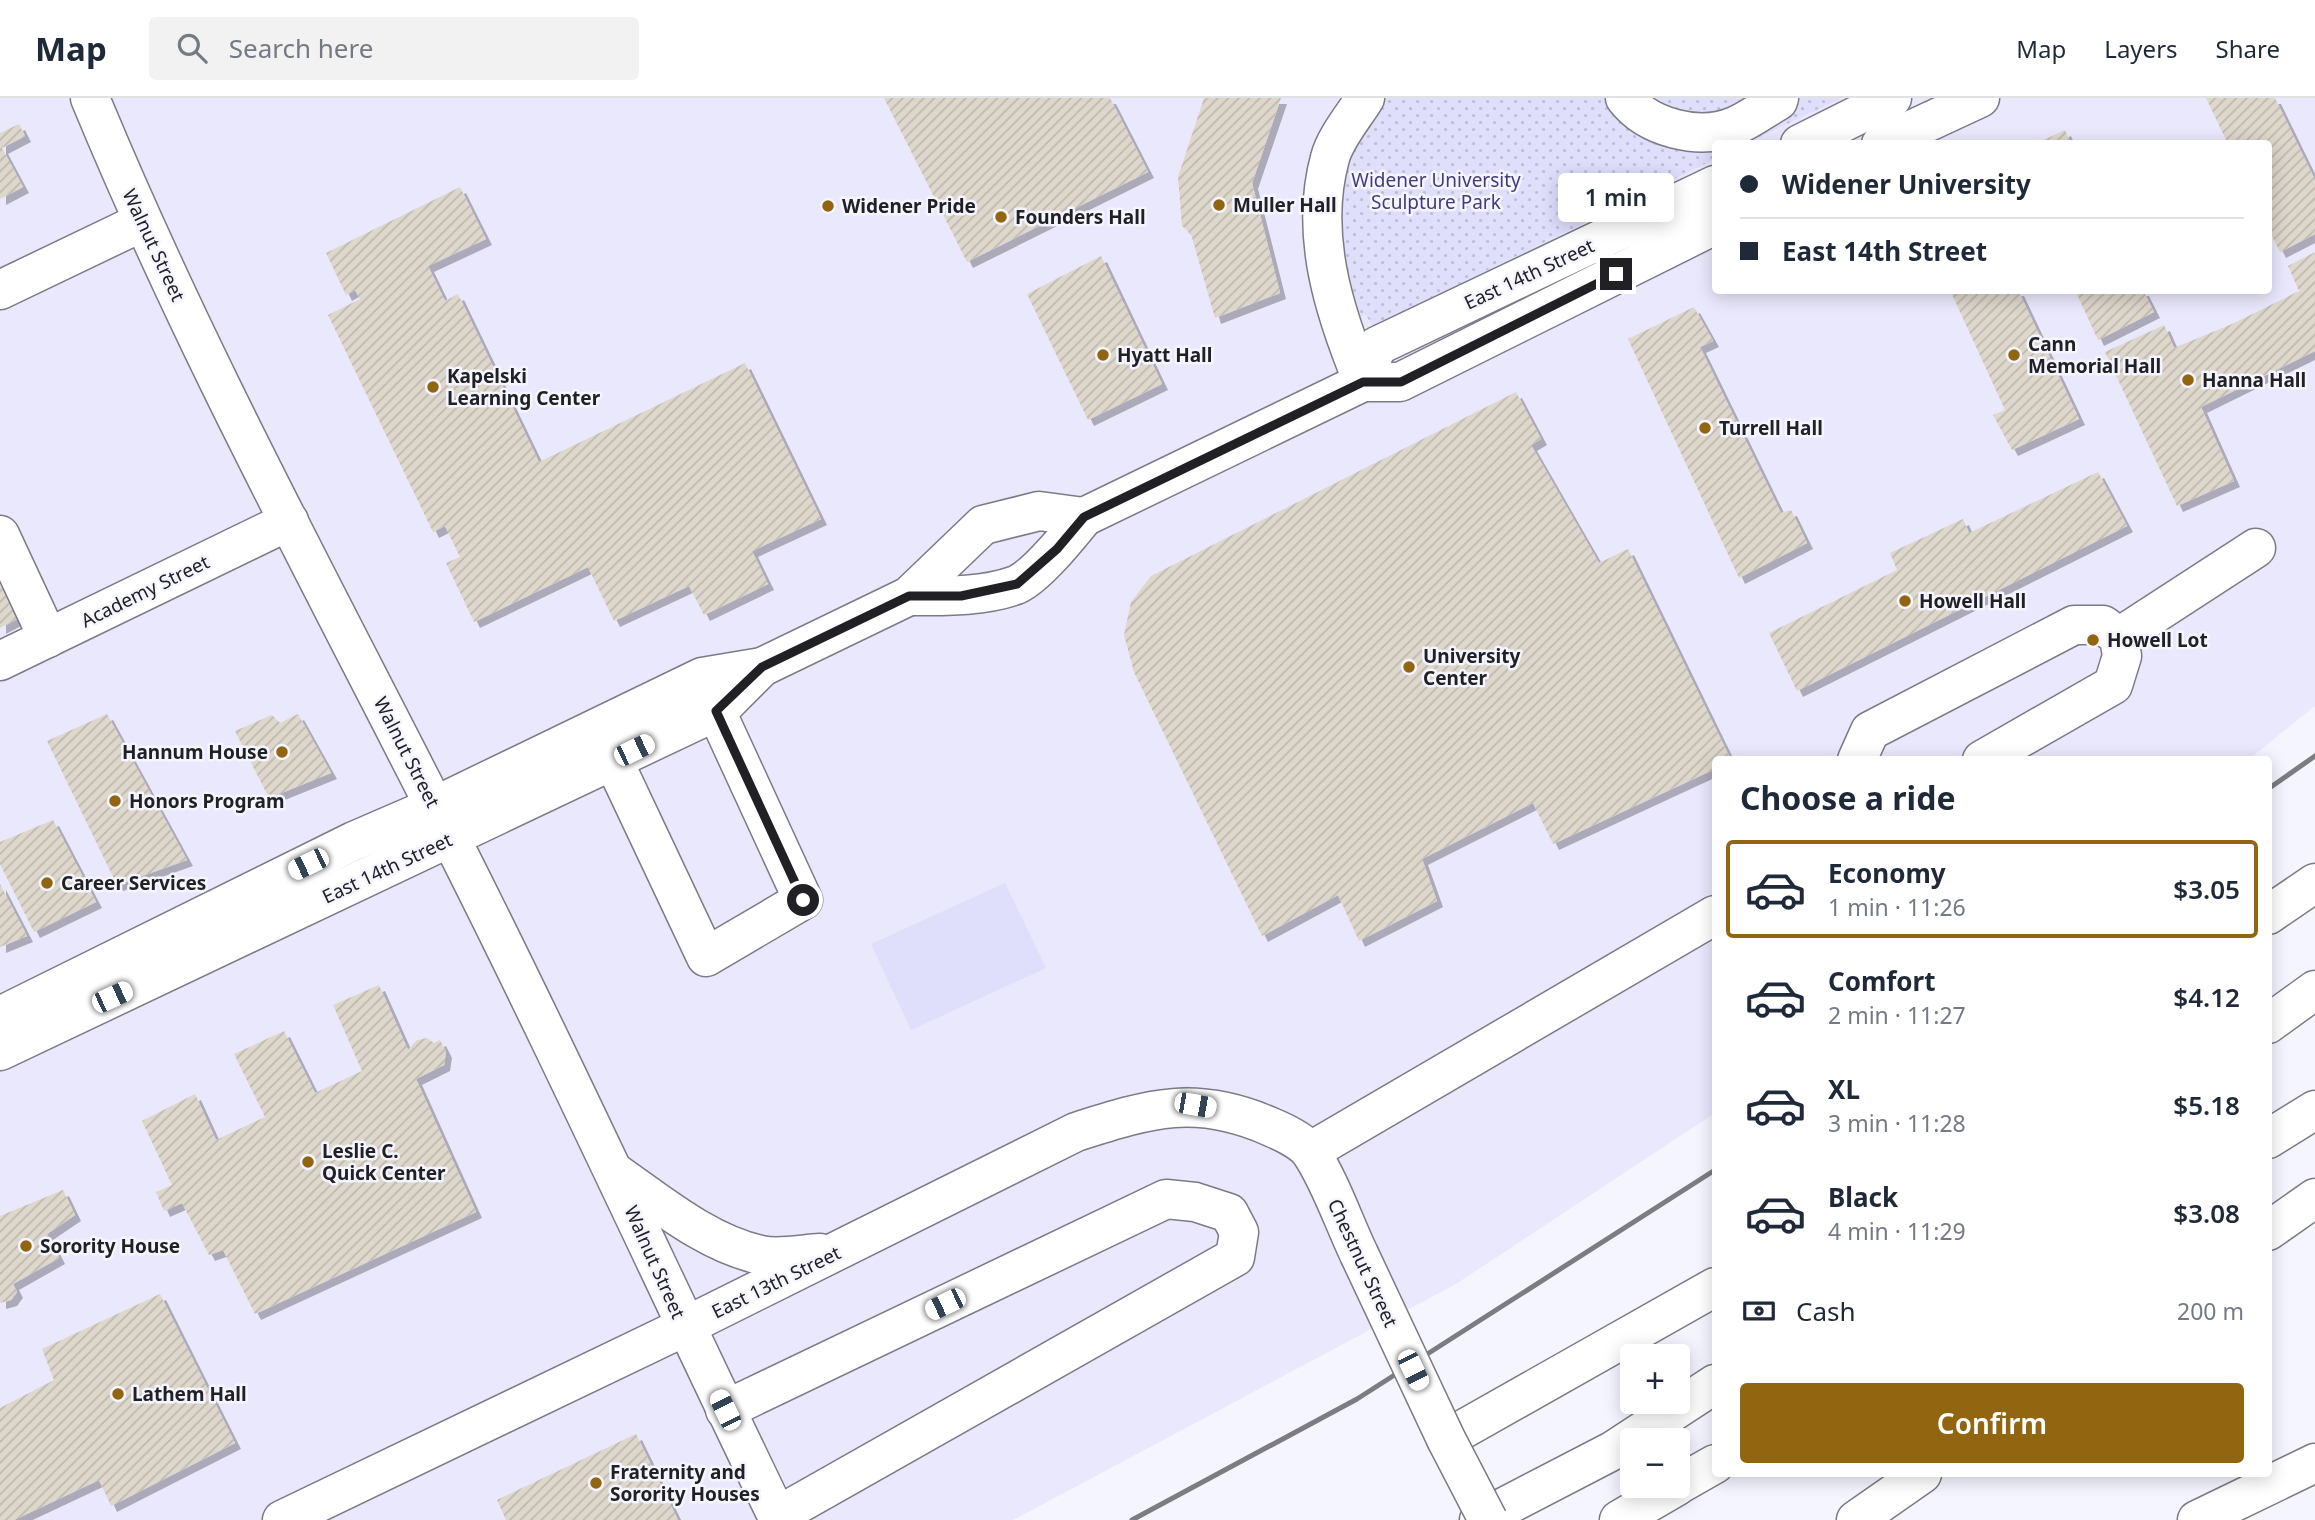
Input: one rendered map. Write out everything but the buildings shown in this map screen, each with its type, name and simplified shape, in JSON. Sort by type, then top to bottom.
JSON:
[{"type":"main road","name":"Walnut Street","points":[[90,98],[142,222],[289,521],[443,822],[614,1172],[684,1327],[778,1518]]},
{"type":"main road","points":[[1363,382],[1340,327],[1320,238],[1330,156],[1365,98]]},
{"type":"main road","points":[[1625,98],[1654,121],[1691,134],[1733,127],[1778,102],[1779,98]]},
{"type":"main road","points":[[1808,140],[1892,98]]},
{"type":"main road","points":[[1890,140],[1980,98]]},
{"type":"main road","name":"East 14th Street","points":[[1363,382],[1377,346],[1712,186]]},
{"type":"main road","points":[[0,290],[142,222]]},
{"type":"main road","name":"East 14th Street","points":[[909,596],[961,596],[1017,584],[1057,549],[1084,517],[1363,382],[1401,382],[1712,226]]},
{"type":"main road","name":"East 14th Street","points":[[0,1051],[55,1006],[443,822],[702,677],[762,667],[909,596],[983,525],[1039,511],[1084,517]]},
{"type":"main road","name":"Academy Street","points":[[0,661],[289,521]]},
{"type":"main road","points":[[0,535],[48,638]]},
{"type":"main road","points":[[2119,637],[2256,548]]},
{"type":"main road","points":[[1859,756],[1870,731],[2074,625],[2103,625],[2119,637],[2122,656],[2113,685],[1989,756]]},
{"type":"main road","name":"East 14th Street","points":[[443,822],[613,760],[716,711],[762,667]]},
{"type":"main road","points":[[613,760],[706,957],[803,900],[716,711]]},
{"type":"main road","points":[[2272,912],[2315,883]]},
{"type":"main road","points":[[1295,1141],[1712,917]]},
{"type":"main road","points":[[2272,1021],[2315,990]]},
{"type":"main road","name":"East 14th Street","points":[[0,1016],[55,1006]]},
{"type":"main road","name":"East 13th Street","points":[[282,1520],[684,1327],[1076,1132],[1141,1111],[1195,1105],[1239,1113],[1295,1141]]},
{"type":"main road","points":[[2272,1137],[2315,1110]]},
{"type":"main road","name":"Chestnut Street","points":[[1295,1141],[1359,1254],[1446,1439],[1489,1520]]},
{"type":"main road","points":[[614,1172],[673,1213],[720,1240],[762,1256],[836,1252]]},
{"type":"main road","points":[[2272,1228],[2315,1198]]},
{"type":"main road","points":[[725,1410],[1166,1199],[1195,1202],[1229,1213],[1239,1232],[1235,1257],[778,1518]]},
{"type":"main road","points":[[1446,1439],[1712,1289]]},
{"type":"main road","points":[[1479,1520],[1614,1450],[1712,1386]]},
{"type":"main road","points":[[2197,1520],[2315,1463]]},
{"type":"main road","points":[[1690,1478],[1712,1466]]},
{"type":"main road","points":[[1856,1520],[1918,1477]]},
{"type":"main road","points":[[1619,1520],[1656,1498]]},
{"type":"shaded area","points":[[0,98],[2315,98],[2315,706],[2253,756],[1712,756],[1712,1115],[1456,1284],[1013,1520],[0,1520]]},
{"type":"green space","name":"Widener University Sculpture Park","points":[[1383,98],[1842,98],[1753,140],[1712,140],[1712,160],[1373,326],[1365,314],[1355,320],[1336,252],[1340,185],[1358,132]]},
{"type":"green space","points":[[1005,883],[1046,968],[911,1030],[871,944]]},
{"type":"railway","points":[[2272,786],[2315,756]]},
{"type":"railway","points":[[1132,1520],[1357,1399],[1712,1172]]},
{"type":"place","name":"Muller Hall","points":[[1219,205]]},
{"type":"place","name":"Widener Pride","points":[[828,206]]},
{"type":"place","name":"Founders Hall","points":[[1001,217]]},
{"type":"place","name":"Hyatt Hall","points":[[1103,355]]},
{"type":"place","name":"Cann Memorial Hall","points":[[2014,355]]},
{"type":"place","name":"Hanna Hall","points":[[2188,380]]},
{"type":"place","name":"Kapelski Learning Center","points":[[433,387]]},
{"type":"place","name":"Turrell Hall","points":[[1705,428]]},
{"type":"place","name":"Howell Hall","points":[[1905,601]]},
{"type":"place","name":"Howell Lot","points":[[2093,640]]},
{"type":"place","name":"University Center","points":[[1409,667]]},
{"type":"place","name":"Hannum House","points":[[282,752]]},
{"type":"place","name":"Honors Program","points":[[115,801]]},
{"type":"place","name":"Career Services","points":[[47,883]]},
{"type":"place","name":"Leslie C. Quick Center","points":[[308,1162]]},
{"type":"place","name":"Sorority House","points":[[26,1246]]},
{"type":"place","name":"Lathem Hall","points":[[118,1394]]},
{"type":"place","name":"Fraternity and Sorority Houses","points":[[596,1483]]},
{"type":"route","points":[[803,900],[716,711],[762,667],[909,596],[961,596],[1017,584],[1057,549],[1084,517],[1363,382],[1401,382],[1616,274]]}]
